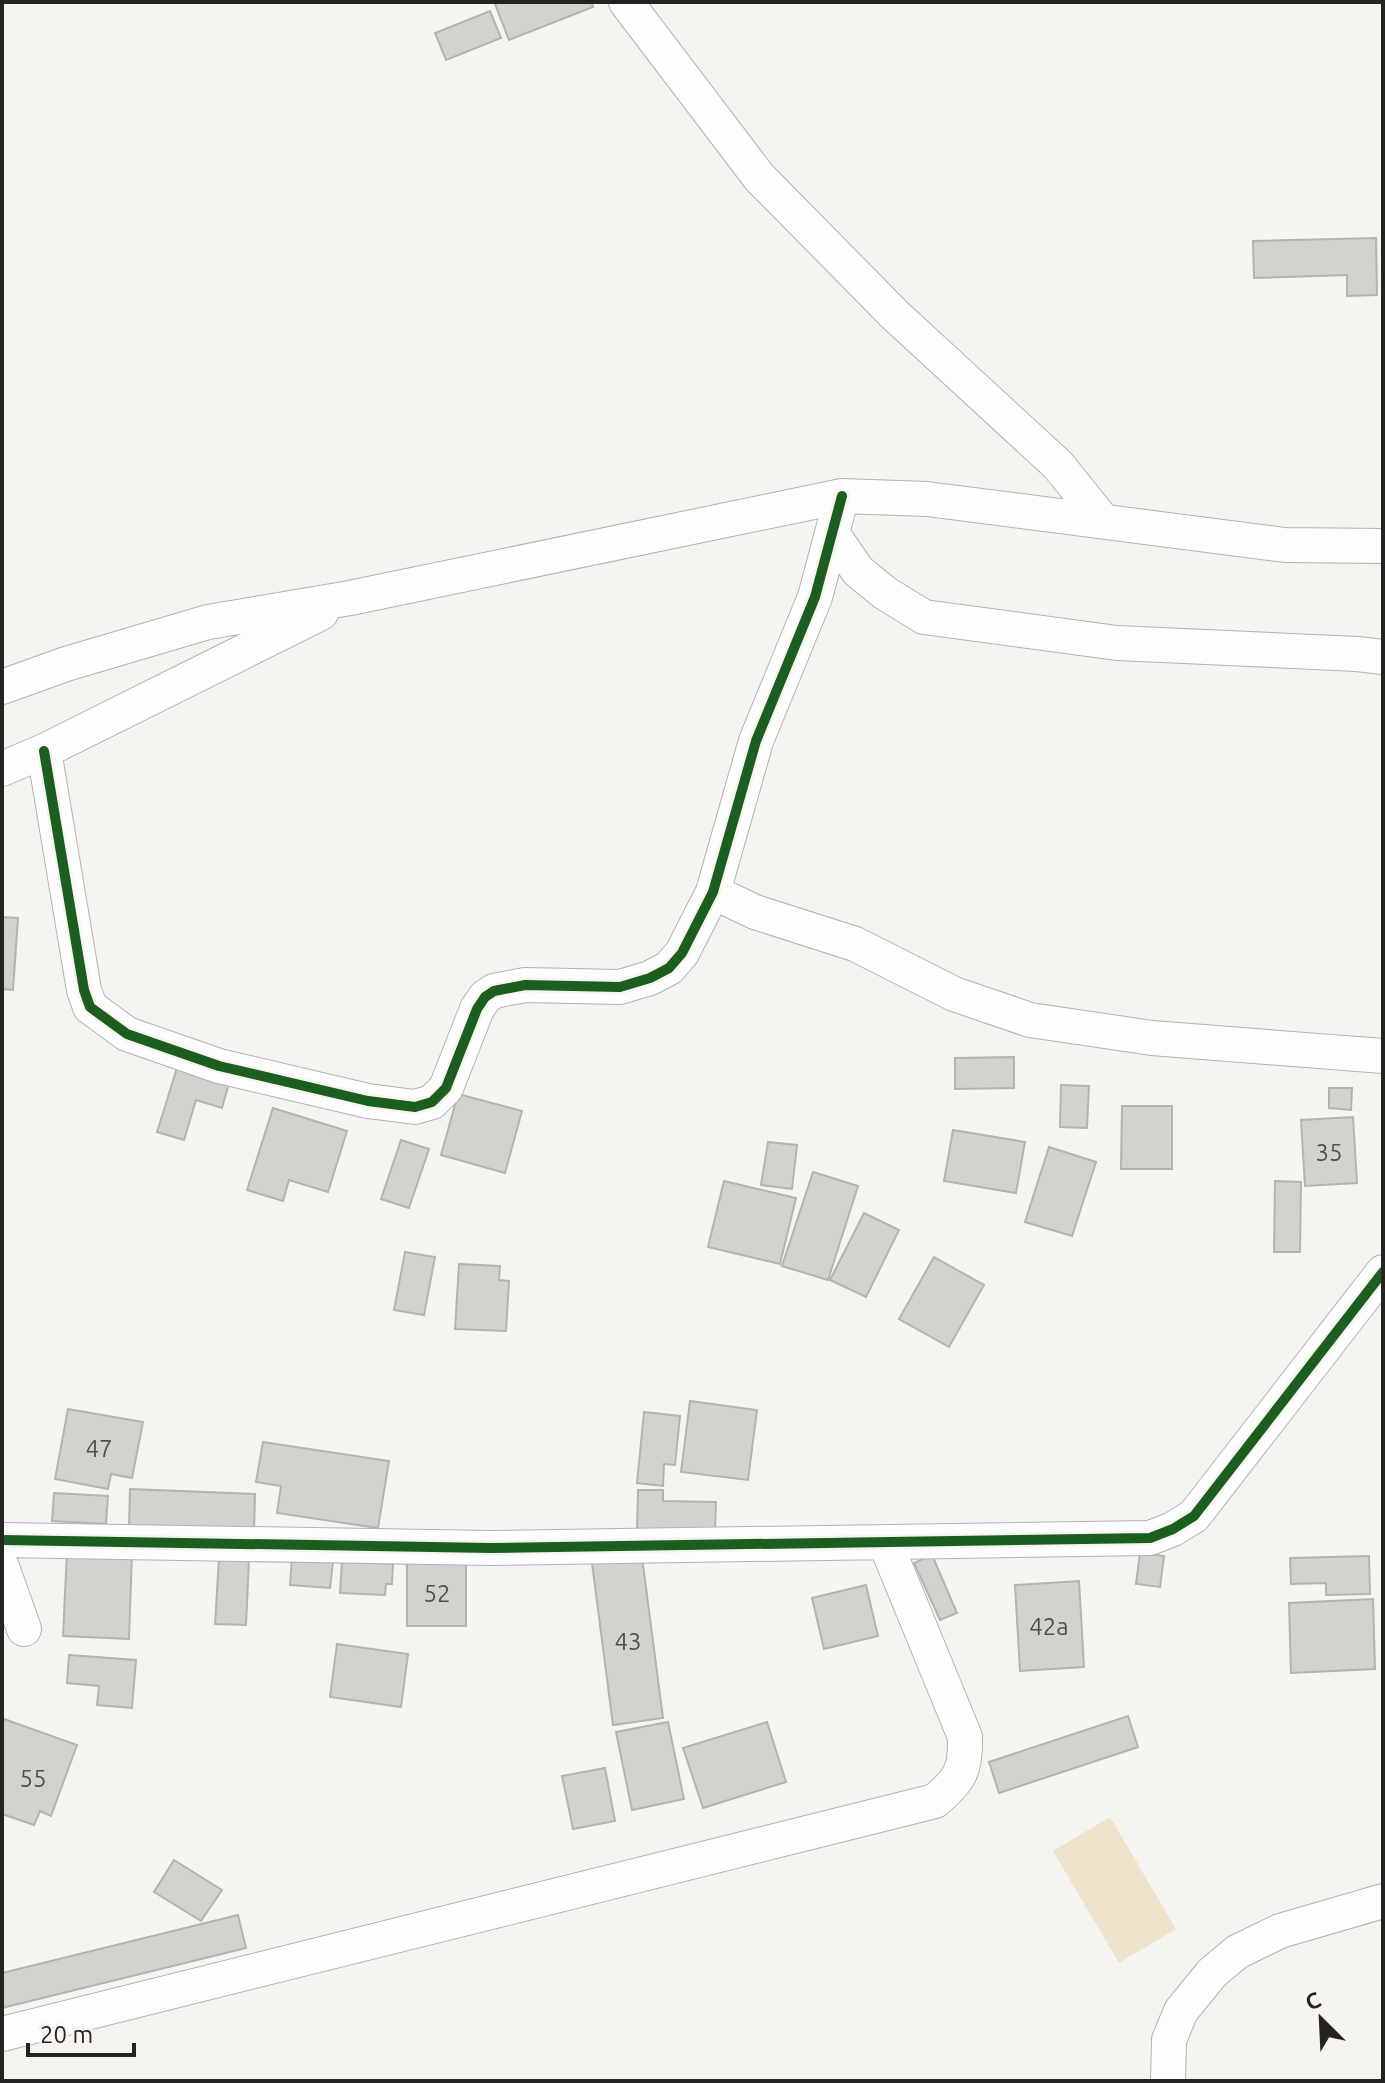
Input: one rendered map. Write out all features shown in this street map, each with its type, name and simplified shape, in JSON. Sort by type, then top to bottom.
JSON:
[{"type":"street","points":[[626,2],[759,177],[895,315],[1058,465],[1103,521]]},
{"type":"street","points":[[44,751],[84,990],[90,1007],[127,1034],[219,1066],[368,1101],[415,1107],[432,1102],[446,1088],[477,1009],[485,997],[494,991],[525,985],[620,987],[650,978],[669,968],[682,953],[713,892],[756,741],[815,597],[842,496]]},
{"type":"street","points":[[2,687],[66,664],[208,622],[350,598],[842,496],[927,499],[1285,545],[1383,546]]},
{"type":"street","points":[[832,533],[858,571],[885,593],[924,617],[1117,643],[1383,657]]},
{"type":"street","points":[[2,769],[260,646],[350,598]]},
{"type":"street","points":[[713,892],[755,912],[855,944],[954,994],[1030,1020],[1152,1038],[1383,1056]]},
{"type":"street","points":[[2,1540],[491,1548],[1150,1538],[1194,1516],[1383,1272]]},
{"type":"street","points":[[2,2034],[935,1801],[952,1787],[966,1762],[965,1737],[885,1542]]},
{"type":"street","points":[[2,1567],[24,1629]]},
{"type":"street","points":[[1168,2081],[1169,2040],[1181,2011],[1212,1973],[1237,1952],[1280,1931],[1383,1901]]},
{"type":"shaded area","points":[[1110,1817],[1176,1929],[1119,1963],[1053,1851]]},
{"type":"building","points":[[591,2],[593,7],[509,40],[495,4]]},
{"type":"building","points":[[490,11],[501,38],[446,60],[435,33]]},
{"type":"building","points":[[1376,238],[1377,295],[1347,296],[1347,275],[1254,278],[1253,241]]},
{"type":"building","points":[[2,917],[18,918],[13,990],[2,989]]},
{"type":"building","points":[[1014,1057],[1014,1088],[955,1089],[955,1058]]},
{"type":"building","points":[[177,1068],[229,1083],[222,1108],[196,1100],[184,1140],[157,1132]]},
{"type":"building","points":[[1061,1085],[1089,1086],[1087,1128],[1060,1127]]},
{"type":"building","points":[[1329,1088],[1352,1088],[1351,1110],[1329,1108]]},
{"type":"building","points":[[458,1094],[522,1111],[505,1173],[441,1155]]},
{"type":"building","points":[[1122,1106],[1172,1106],[1172,1169],[1121,1169]]},
{"type":"building","points":[[273,1108],[347,1131],[328,1192],[289,1180],[283,1201],[247,1190]]},
{"type":"building","points":[[1353,1117],[1357,1183],[1305,1186],[1301,1120]]},
{"type":"building","points":[[953,1130],[1025,1142],[1016,1193],[944,1181]]},
{"type":"building","points":[[401,1140],[429,1149],[409,1208],[381,1199]]},
{"type":"building","points":[[768,1142],[797,1145],[792,1189],[761,1185]]},
{"type":"building","points":[[1049,1147],[1096,1162],[1072,1236],[1025,1222]]},
{"type":"building","points":[[813,1172],[858,1186],[828,1280],[782,1266]]},
{"type":"building","points":[[724,1181],[796,1198],[780,1264],[708,1247]]},
{"type":"building","points":[[1275,1181],[1301,1182],[1300,1252],[1274,1252]]},
{"type":"building","points":[[864,1213],[899,1230],[866,1297],[830,1280]]},
{"type":"building","points":[[405,1252],[435,1257],[424,1315],[394,1310]]},
{"type":"building","points":[[934,1257],[984,1285],[949,1347],[899,1319]]},
{"type":"building","points":[[459,1264],[500,1266],[499,1280],[509,1281],[506,1331],[455,1329]]},
{"type":"building","points":[[690,1401],[757,1410],[748,1480],[681,1472]]},
{"type":"building","points":[[68,1409],[143,1422],[132,1478],[111,1474],[108,1489],[55,1479]]},
{"type":"building","points":[[644,1412],[680,1416],[675,1465],[664,1464],[663,1486],[637,1483]]},
{"type":"building","points":[[263,1442],[389,1461],[378,1528],[277,1513],[281,1486],[256,1482]]},
{"type":"building","points":[[130,1489],[255,1494],[254,1531],[129,1527]]},
{"type":"building","points":[[638,1490],[663,1490],[663,1501],[716,1502],[715,1532],[637,1530]]},
{"type":"building","points":[[54,1493],[108,1496],[106,1524],[52,1521]]},
{"type":"building","points":[[67,1551],[132,1554],[129,1639],[63,1636]]},
{"type":"building","points":[[1140,1553],[1164,1556],[1160,1587],[1136,1584]]},
{"type":"building","points":[[932,1555],[957,1613],[940,1620],[914,1563]]},
{"type":"building","points":[[1369,1556],[1370,1594],[1326,1595],[1326,1583],[1291,1584],[1290,1558]]},
{"type":"building","points":[[642,1557],[663,1718],[613,1725],[592,1563]]},
{"type":"building","points":[[219,1558],[249,1560],[246,1625],[215,1624]]},
{"type":"building","points":[[292,1558],[333,1562],[330,1588],[290,1585]]},
{"type":"building","points":[[407,1560],[466,1560],[466,1626],[407,1626]]},
{"type":"building","points":[[342,1561],[393,1564],[392,1584],[386,1584],[385,1595],[340,1593]]},
{"type":"building","points":[[1079,1581],[1084,1667],[1020,1671],[1015,1585]]},
{"type":"building","points":[[866,1585],[878,1636],[824,1649],[812,1598]]},
{"type":"building","points":[[1373,1599],[1375,1669],[1291,1673],[1289,1603]]},
{"type":"building","points":[[337,1644],[408,1654],[401,1707],[330,1697]]},
{"type":"building","points":[[69,1655],[136,1660],[132,1708],[97,1705],[99,1686],[67,1683]]},
{"type":"building","points":[[1128,1716],[1138,1747],[999,1793],[989,1762]]},
{"type":"building","points":[[4,1719],[77,1745],[51,1816],[40,1811],[34,1825],[2,1814]]},
{"type":"building","points":[[668,1722],[684,1799],[632,1810],[616,1732]]},
{"type":"building","points":[[767,1722],[786,1782],[703,1808],[683,1748]]},
{"type":"building","points":[[605,1768],[615,1821],[573,1829],[562,1776]]},
{"type":"building","points":[[174,1860],[222,1890],[201,1921],[154,1892]]},
{"type":"building","points":[[238,1915],[246,1948],[2,2008],[2,1973]]},
{"type":"cycle path","points":[[44,751],[84,990],[90,1007],[127,1034],[219,1066],[368,1101],[415,1107],[432,1102],[446,1088],[477,1009],[485,997],[494,991],[525,985],[620,987],[650,978],[669,968],[682,953],[713,892],[756,741],[815,597],[842,496]]},
{"type":"cycle path","points":[[2,1540],[491,1548],[1150,1538],[1194,1516],[1383,1272]]}]
